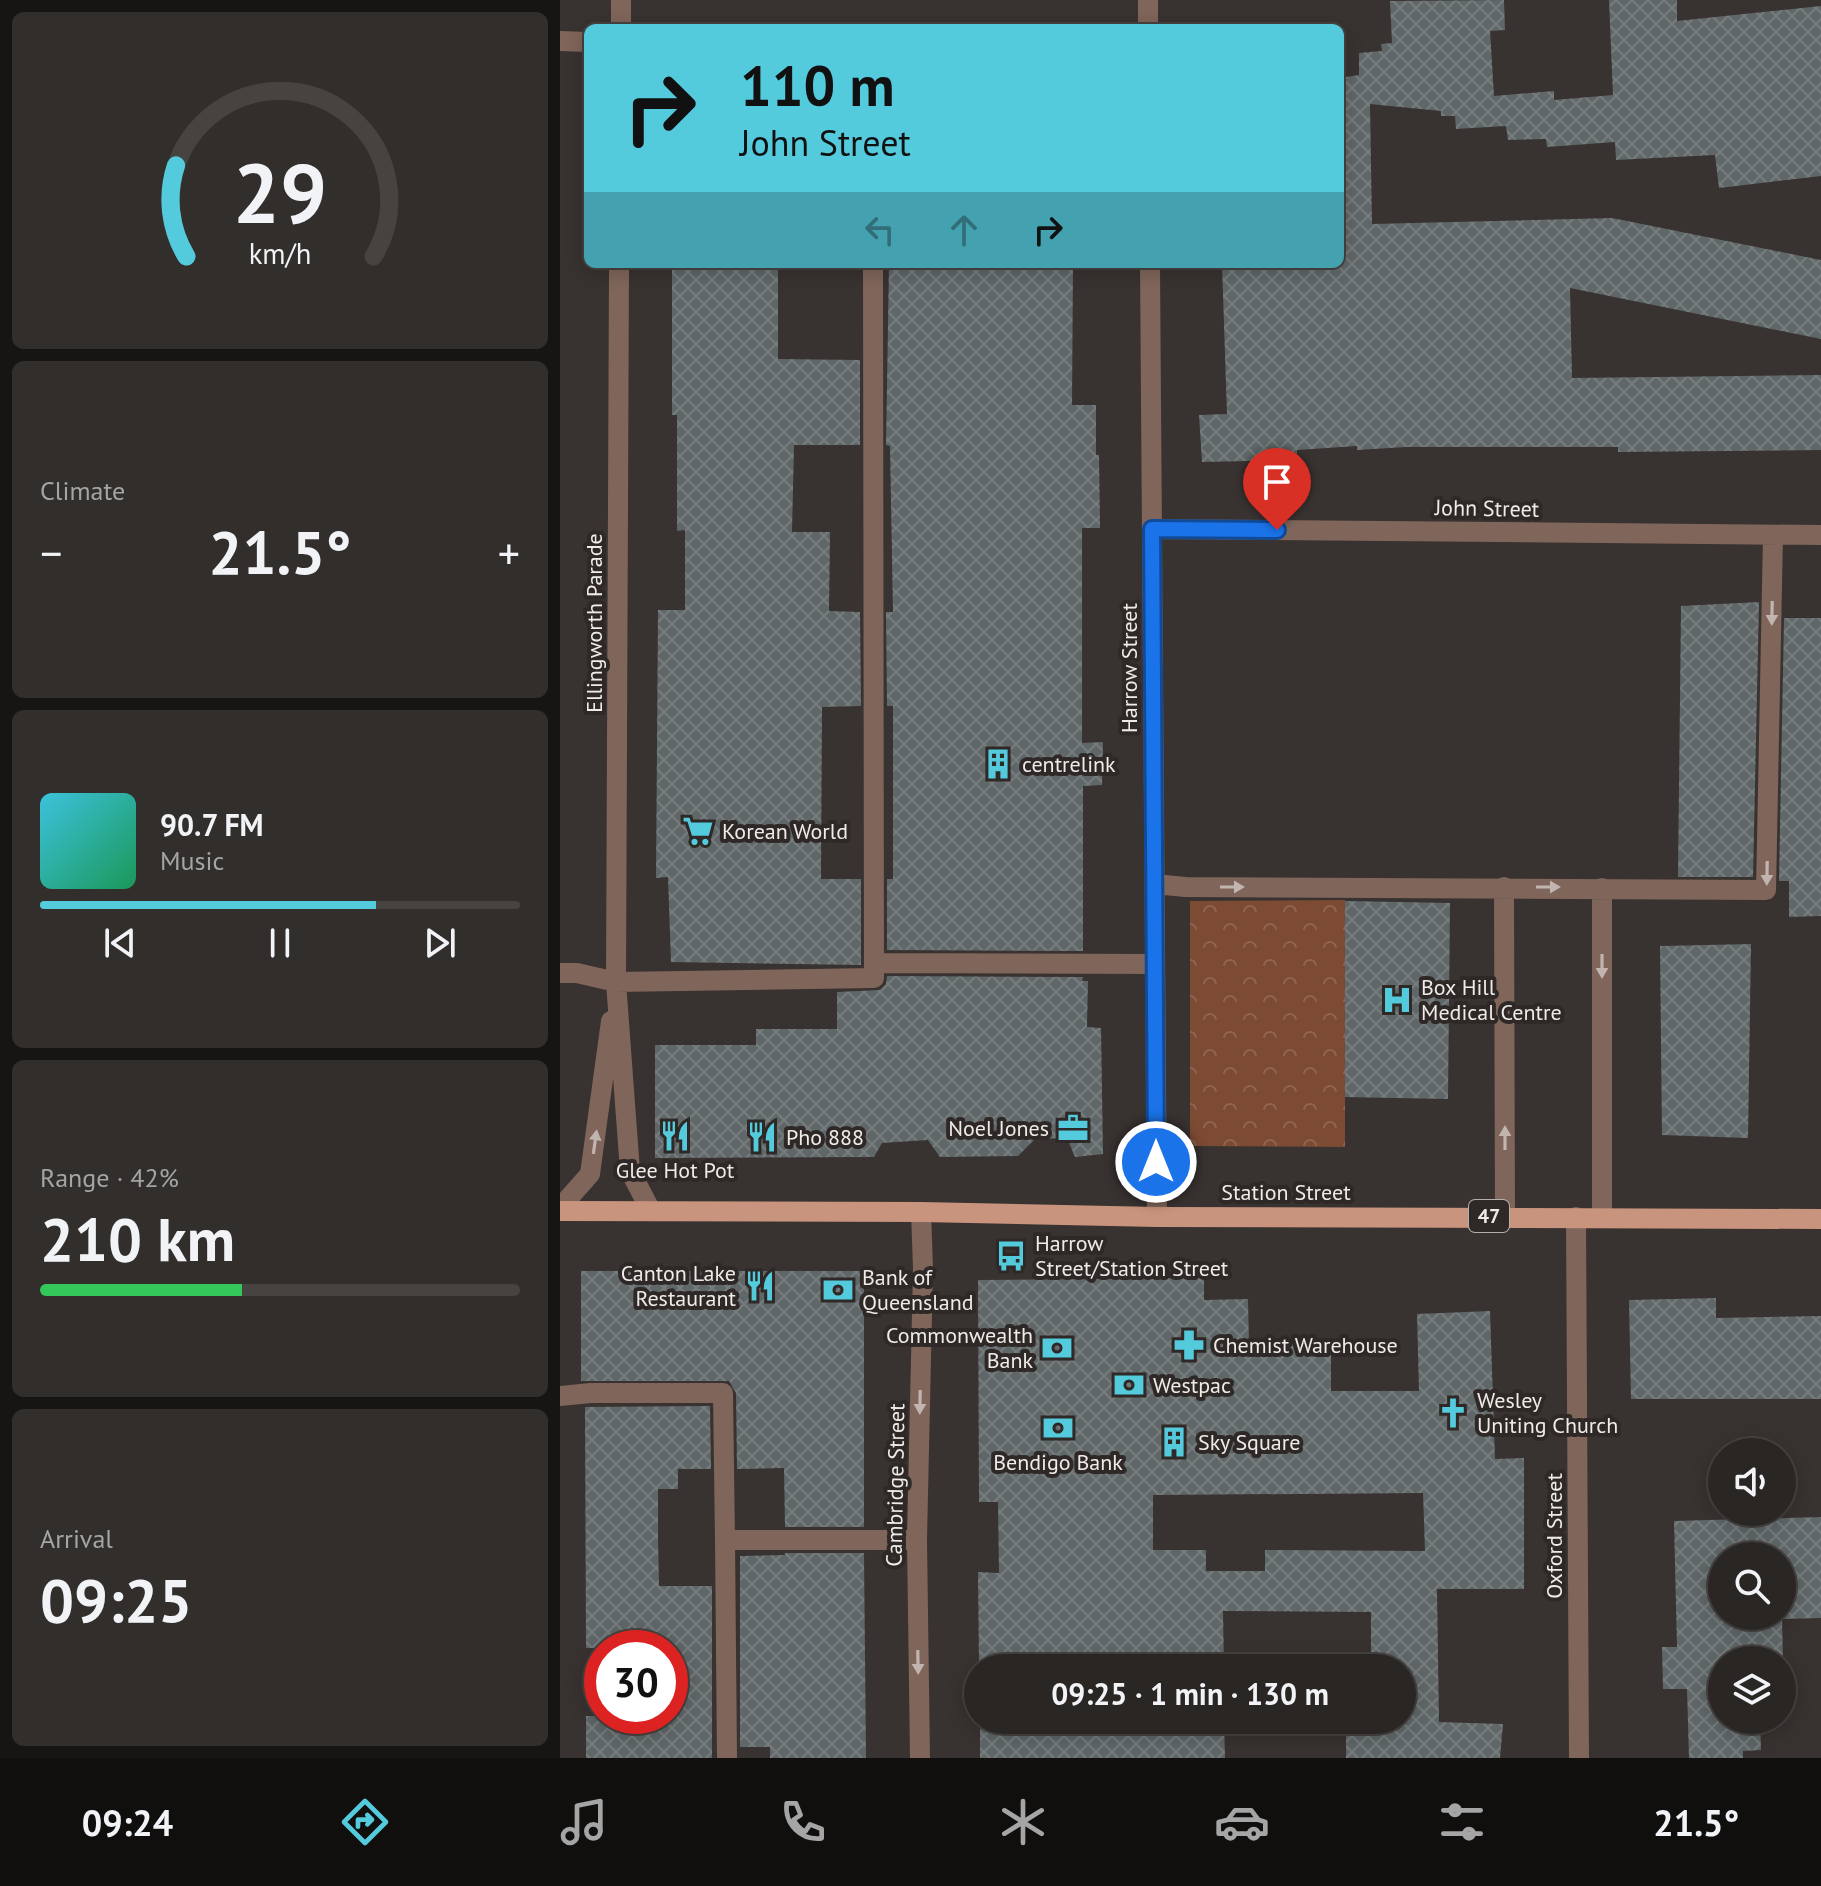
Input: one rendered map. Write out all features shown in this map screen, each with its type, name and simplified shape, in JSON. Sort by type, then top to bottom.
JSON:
[{"type":"main road","name":"Station Street","points":[[560,1209],[1157,1217],[1821,1219]]},
{"type":"street","points":[[621,0],[621,24]]},
{"type":"street","points":[[1148,0],[1148,24]]},
{"type":"street","points":[[560,41],[584,42]]},
{"type":"street","name":"Ellingworth Parade","points":[[619,268],[616,982],[630,1171],[651,1211]]},
{"type":"street","points":[[560,973],[577,973],[616,982],[874,978],[873,268]]},
{"type":"street","name":"Harrow Street","points":[[1150,268],[1157,1217]]},
{"type":"street","name":"John Street","points":[[1152,529],[1821,535]]},
{"type":"street","points":[[1155,884],[1198,887],[1766,890],[1773,535]]},
{"type":"street","points":[[1504,887],[1505,1216]]},
{"type":"street","points":[[1602,888],[1602,1217]]},
{"type":"street","points":[[874,963],[1155,964]]},
{"type":"street","name":"Ellingworth Parade","points":[[560,1209],[590,1174],[616,982]]},
{"type":"street","name":"Cambridge Street","points":[[920,1758],[917,1540],[923,1268],[921,1212]]},
{"type":"street","name":"Oxford Street","points":[[1576,1217],[1579,1758]]},
{"type":"street","points":[[560,1396],[591,1393],[723,1393],[727,1758]]},
{"type":"street","points":[[725,1540],[917,1540]]},
{"type":"green space","points":[[1345,900],[1345,1147],[1190,1146],[1190,901]]},
{"type":"building","points":[[1504,0],[1505,30],[1490,31],[1494,96],[1554,91],[1554,100],[1613,95],[1609,0],[1677,0],[1677,21],[1821,6],[1821,176],[1719,188],[1715,155],[1616,160],[1615,142],[1547,147],[1546,139],[1508,140],[1506,126],[1456,129],[1455,116],[1441,116],[1441,111],[1370,104],[1372,224],[1612,218],[1821,260],[1821,339],[1570,288],[1572,378],[1821,375],[1821,450],[1618,452],[1618,447],[1406,447],[1357,450],[1357,446],[1297,450],[1297,460],[1202,462],[1199,415],[1227,414],[1222,268],[1344,268],[1344,77],[1359,75],[1359,53],[1382,51],[1381,44],[1392,43],[1390,1]]},
{"type":"building","points":[[672,268],[778,268],[778,359],[860,360],[860,445],[794,445],[792,532],[830,532],[829,611],[860,612],[861,706],[822,707],[821,879],[861,879],[861,965],[671,962],[668,877],[656,878],[658,610],[685,610],[685,530],[677,531],[677,415],[672,415]]},
{"type":"building","points":[[889,268],[1073,268],[1072,405],[1096,405],[1096,455],[1099,455],[1100,528],[1082,528],[1082,743],[1103,742],[1102,785],[1083,786],[1083,951],[887,950],[887,879],[893,879],[893,706],[887,706],[886,612],[893,612],[890,446],[886,445]]},
{"type":"building","points":[[1759,602],[1753,877],[1678,877],[1681,606]]},
{"type":"building","points":[[1784,618],[1821,618],[1821,916],[1789,917],[1789,881],[1779,881]]},
{"type":"building","name":"Box Hill Medical Centre","points":[[1345,901],[1450,903],[1448,1099],[1345,1097]]},
{"type":"building","points":[[1751,944],[1748,1138],[1662,1135],[1660,946]]},
{"type":"building","points":[[887,976],[1083,977],[1082,981],[1088,981],[1087,1027],[1101,1028],[1103,1154],[1075,1157],[1067,1138],[1035,1139],[1018,1156],[940,1157],[928,1140],[882,1143],[874,1157],[655,1158],[655,1045],[756,1045],[756,1029],[837,1029],[837,992],[880,990],[886,984]]},
{"type":"building","points":[[581,1271],[864,1271],[864,1527],[785,1527],[784,1468],[737,1469],[736,1393],[729,1381],[581,1381]]},
{"type":"building","name":"Sky Square","points":[[1204,1278],[1204,1300],[1248,1299],[1249,1344],[1331,1344],[1331,1391],[1419,1391],[1417,1314],[1490,1311],[1495,1459],[1524,1458],[1524,1589],[1437,1589],[1439,1722],[1503,1724],[1500,1758],[1346,1758],[1346,1734],[1416,1734],[1416,1654],[1371,1654],[1371,1612],[1223,1611],[1224,1654],[979,1654],[978,1572],[999,1573],[998,1502],[979,1502],[978,1280]],"holes":[[[1423,1493],[1425,1551],[1265,1550],[1265,1571],[1206,1571],[1206,1550],[1153,1550],[1153,1495]]]},
{"type":"building","points":[[1716,1298],[1716,1318],[1821,1316],[1821,1399],[1631,1399],[1629,1300]]},
{"type":"building","points":[[710,1406],[711,1469],[678,1469],[678,1489],[658,1489],[658,1538],[659,1586],[712,1586],[712,1758],[586,1758],[586,1734],[688,1734],[688,1630],[586,1630],[585,1407]]},
{"type":"building","points":[[1821,1517],[1821,1618],[1796,1619],[1796,1542],[1708,1542],[1708,1630],[1782,1630],[1783,1646],[1708,1646],[1708,1734],[1760,1734],[1761,1750],[1743,1751],[1743,1758],[1689,1758],[1687,1689],[1663,1689],[1662,1647],[1677,1647],[1674,1521],[1708,1520],[1708,1526],[1796,1526],[1796,1518]]},
{"type":"building","points":[[864,1553],[866,1758],[770,1758],[770,1747],[740,1747],[740,1556]]},
{"type":"building","points":[[980,1734],[1224,1734],[1225,1758],[980,1758]]},
{"type":"place","name":"centrelink","points":[[998,764]]},
{"type":"place","name":"Korean World","points":[[698,831]]},
{"type":"place","name":"Box Hill Medical Centre","points":[[1397,1000]]},
{"type":"place","name":"Noel Jones","points":[[1073,1128]]},
{"type":"place","name":"Glee Hot Pot","points":[[675,1136]]},
{"type":"place","name":"Pho 888","points":[[762,1137]]},
{"type":"place","name":"Harrow Street/Station Street","points":[[1011,1256]]},
{"type":"place","name":"Canton Lake Restaurant","points":[[760,1286]]},
{"type":"place","name":"Bank of Queensland","points":[[838,1290]]},
{"type":"place","name":"Chemist Warehouse","points":[[1189,1345]]},
{"type":"place","name":"Commonwealth Bank","points":[[1057,1348]]},
{"type":"place","name":"Westpac","points":[[1129,1385]]},
{"type":"place","name":"Wesley Uniting Church","points":[[1453,1413]]},
{"type":"place","name":"Bendigo Bank","points":[[1058,1428]]},
{"type":"place","name":"Sky Square","points":[[1174,1442]]},
{"type":"route","points":[[1156,1162],[1152,529],[1277,530]]}]
